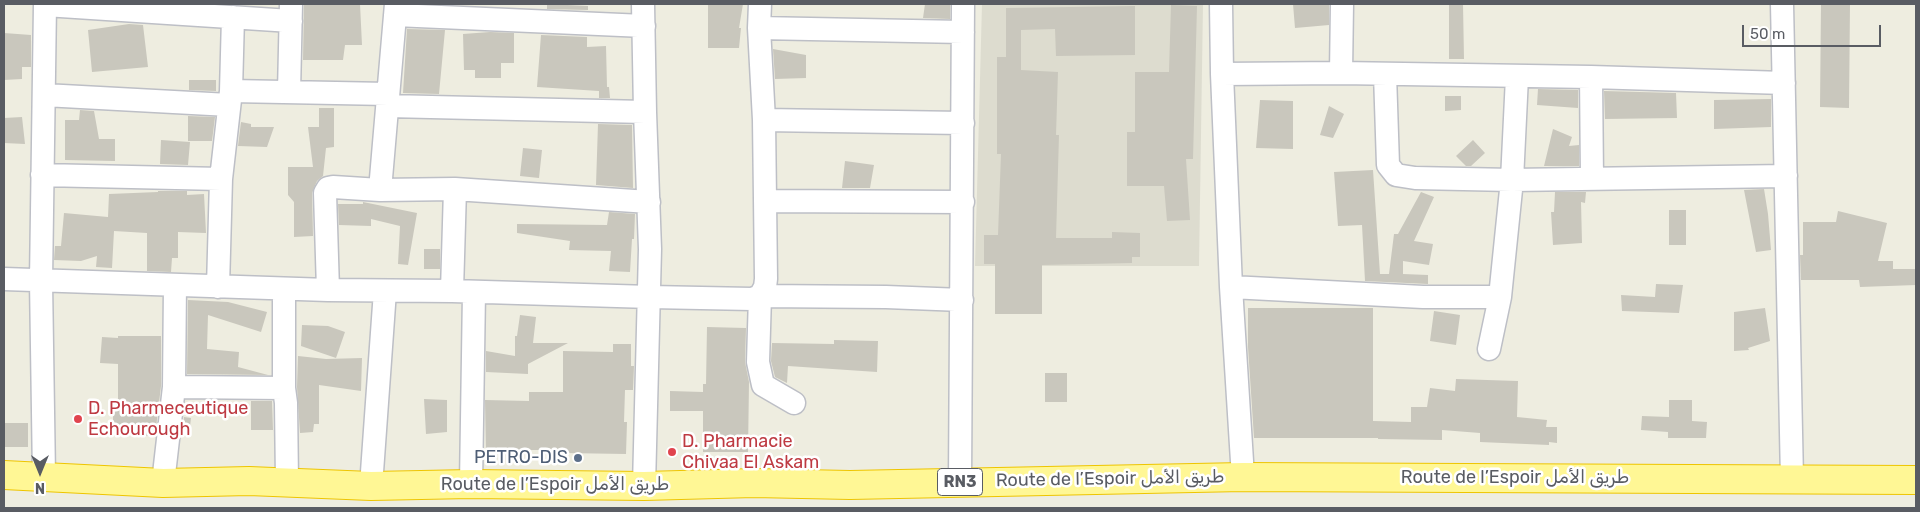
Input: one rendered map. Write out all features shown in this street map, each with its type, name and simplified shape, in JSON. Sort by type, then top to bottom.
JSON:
[{"type":"highway","name":"Route de l’Espoir طريق الأمل","points":[[4,474],[163,483],[287,482],[371,486],[471,484],[644,486],[754,483],[850,485],[1243,477],[1916,480]]},
{"type":"street","points":[[643,4],[644,112],[649,202],[650,298],[644,486]]},
{"type":"street","points":[[760,4],[759,28],[764,120],[766,279],[765,287],[760,296],[758,362],[763,385],[794,403]]},
{"type":"street","points":[[960,482],[963,4]]},
{"type":"street","points":[[1221,4],[1231,287],[1243,477]]},
{"type":"street","points":[[1341,73],[1342,4]]},
{"type":"street","points":[[1782,4],[1792,479]]},
{"type":"street","points":[[44,477],[41,281],[45,5],[233,17],[291,12],[289,92]]},
{"type":"street","points":[[380,190],[396,9],[644,26]]},
{"type":"street","points":[[218,287],[221,178],[230,98],[233,17]]},
{"type":"street","points":[[759,28],[963,32]]},
{"type":"street","points":[[1222,74],[1341,73],[1591,77],[1784,83]]},
{"type":"street","points":[[1385,74],[1388,165],[1396,175],[1415,178],[1512,180],[1786,176]]},
{"type":"street","points":[[1489,349],[1500,296],[1512,180],[1517,77]]},
{"type":"street","points":[[1591,77],[1592,179]]},
{"type":"street","points":[[44,95],[230,98],[289,92],[388,100],[644,112]]},
{"type":"street","points":[[764,120],[962,123]]},
{"type":"street","points":[[42,175],[221,178]]},
{"type":"street","points":[[328,290],[326,191],[333,186],[380,190],[455,189],[649,202]]},
{"type":"street","points":[[455,189],[463,292],[471,484]]},
{"type":"street","points":[[765,201],[963,202]]},
{"type":"street","points":[[4,280],[650,298],[752,299],[760,296],[886,296],[962,300]]},
{"type":"street","points":[[163,483],[174,388],[175,285]]},
{"type":"street","points":[[1231,287],[1423,298],[1500,296]]},
{"type":"street","points":[[284,289],[284,388],[286,403],[287,482]]},
{"type":"street","points":[[371,486],[385,291]]},
{"type":"street","points":[[174,388],[284,388]]},
{"type":"shaded area","points":[[982,4],[1203,4],[1199,266],[975,266]]},
{"type":"building","points":[[304,4],[360,4],[362,45],[345,45],[343,60],[303,60]]},
{"type":"building","points":[[547,4],[588,6],[588,10],[547,9]]},
{"type":"building","points":[[708,4],[743,4],[739,28],[741,28],[739,48],[708,48]]},
{"type":"building","points":[[925,4],[950,4],[950,19],[923,18]]},
{"type":"building","points":[[1293,4],[1329,4],[1329,25],[1295,28]]},
{"type":"building","points":[[1449,4],[1463,4],[1464,59],[1449,59]]},
{"type":"building","points":[[1821,4],[1850,4],[1849,108],[1820,107]]},
{"type":"building","points":[[1171,5],[1197,6],[1193,159],[1186,159],[1190,220],[1167,221],[1164,186],[1127,186],[1127,132],[1135,132],[1135,72],[1169,72]]},
{"type":"building","points":[[1135,6],[1135,55],[1056,56],[1055,29],[1021,30],[1021,70],[1058,72],[1056,135],[1059,135],[1056,238],[1112,238],[1112,232],[1140,233],[1140,257],[1132,257],[1132,263],[1042,265],[1042,314],[995,314],[995,264],[984,264],[984,235],[998,235],[1001,154],[997,154],[997,57],[1006,57],[1006,8]]},
{"type":"building","points":[[129,24],[143,25],[148,67],[92,72],[88,30]]},
{"type":"building","points":[[407,29],[445,30],[439,94],[403,93]]},
{"type":"building","points":[[4,33],[31,35],[31,67],[22,67],[22,79],[4,80]]},
{"type":"building","points":[[514,33],[514,63],[501,63],[501,78],[475,78],[475,70],[464,70],[463,34]]},
{"type":"building","points":[[541,35],[587,37],[587,47],[606,46],[607,87],[609,87],[610,98],[599,98],[599,91],[537,87]]},
{"type":"building","points":[[773,49],[806,55],[806,78],[775,79]]},
{"type":"building","points":[[189,80],[216,80],[216,91],[189,90]]},
{"type":"building","points":[[1538,89],[1578,90],[1578,108],[1537,105]]},
{"type":"building","points":[[1604,91],[1676,93],[1677,118],[1605,119]]},
{"type":"building","points":[[1445,96],[1461,96],[1461,110],[1445,111]]},
{"type":"building","points":[[1771,99],[1771,127],[1714,129],[1714,100]]},
{"type":"building","points":[[1260,100],[1293,101],[1293,149],[1256,148]]},
{"type":"building","points":[[1329,106],[1344,114],[1333,138],[1320,135]]},
{"type":"building","points":[[319,108],[334,108],[334,147],[326,148],[323,176],[317,181],[312,193],[313,236],[294,237],[294,202],[288,195],[288,167],[313,167],[308,127],[319,127]]},
{"type":"building","points":[[80,110],[94,111],[99,139],[115,139],[115,161],[65,160],[65,120],[79,120]]},
{"type":"building","points":[[188,116],[215,117],[212,141],[188,141]]},
{"type":"building","points":[[22,117],[25,144],[4,143],[4,118]]},
{"type":"building","points":[[241,122],[251,124],[251,127],[274,127],[267,147],[238,146]]},
{"type":"building","points":[[598,124],[632,125],[633,188],[596,185]]},
{"type":"building","points":[[1553,129],[1572,137],[1569,146],[1579,145],[1579,166],[1544,166]]},
{"type":"building","points":[[161,140],[190,142],[188,165],[160,164]]},
{"type":"building","points":[[1473,140],[1485,153],[1471,166],[1466,166],[1456,156]]},
{"type":"building","points":[[523,148],[542,150],[539,178],[520,176]]},
{"type":"building","points":[[845,161],[874,165],[870,188],[842,188]]},
{"type":"building","points":[[1373,170],[1380,274],[1389,274],[1394,234],[1398,234],[1421,192],[1434,197],[1414,241],[1433,244],[1429,265],[1403,261],[1403,274],[1428,275],[1428,284],[1365,281],[1362,225],[1338,226],[1334,172]]},
{"type":"building","points":[[1764,189],[1771,250],[1756,252],[1744,190]]},
{"type":"building","points":[[187,191],[187,195],[204,194],[206,233],[178,232],[178,258],[172,258],[171,272],[147,271],[147,233],[114,231],[112,268],[96,267],[97,256],[81,261],[54,260],[55,246],[61,246],[64,213],[108,217],[109,194]]},
{"type":"building","points":[[1555,192],[1586,192],[1585,203],[1581,202],[1582,243],[1553,245],[1551,212],[1554,212]]},
{"type":"building","points":[[363,202],[417,213],[408,265],[398,264],[400,226],[371,219],[371,226],[339,225],[338,204],[363,204]]},
{"type":"building","points":[[1669,210],[1686,210],[1686,245],[1669,245]]},
{"type":"building","points":[[1838,211],[1887,223],[1878,261],[1893,261],[1893,269],[1916,269],[1916,285],[1860,287],[1859,280],[1801,280],[1800,255],[1803,255],[1803,222],[1836,222]]},
{"type":"building","points":[[609,212],[635,214],[630,272],[609,271],[611,251],[569,250],[570,241],[517,233],[517,224],[607,225]]},
{"type":"building","points":[[424,249],[440,249],[440,269],[424,269]]},
{"type":"building","points":[[1656,284],[1683,285],[1679,313],[1622,311],[1621,295],[1655,297]]},
{"type":"building","points":[[188,300],[228,302],[267,312],[261,332],[208,315],[207,349],[239,352],[238,367],[268,375],[187,374]]},
{"type":"building","points":[[1248,308],[1373,308],[1373,421],[1411,422],[1411,407],[1427,407],[1430,388],[1455,391],[1456,379],[1518,381],[1517,417],[1547,420],[1546,427],[1557,427],[1557,443],[1549,442],[1549,445],[1480,442],[1480,433],[1442,430],[1442,440],[1254,438],[1248,347]]},
{"type":"building","points":[[1765,308],[1770,341],[1748,348],[1749,350],[1734,351],[1734,312]]},
{"type":"building","points":[[1434,311],[1460,315],[1456,345],[1430,341]]},
{"type":"building","points":[[520,315],[536,317],[533,343],[568,343],[528,364],[528,374],[486,372],[486,351],[515,356],[515,336],[517,336]]},
{"type":"building","points":[[302,325],[328,326],[345,332],[336,358],[301,346]]},
{"type":"building","points":[[707,327],[746,328],[745,362],[749,382],[748,452],[703,452],[703,411],[670,411],[670,391],[703,392],[703,384],[706,384]]},
{"type":"building","points":[[118,336],[161,336],[161,386],[155,436],[113,435],[113,410],[118,410],[118,364],[100,363],[102,337],[118,338]]},
{"type":"building","points":[[834,340],[878,341],[877,372],[788,366],[787,383],[775,377],[771,361],[772,343],[834,344]]},
{"type":"building","points":[[613,344],[631,344],[631,366],[634,366],[633,390],[625,390],[626,454],[564,453],[564,450],[519,450],[518,454],[486,454],[485,400],[529,401],[529,392],[563,392],[563,351],[613,352]]},
{"type":"building","points":[[298,356],[326,359],[362,358],[361,391],[319,385],[319,424],[314,424],[313,432],[300,433],[297,387]]},
{"type":"building","points":[[1045,373],[1067,373],[1067,402],[1045,402]]},
{"type":"building","points":[[424,399],[447,400],[447,432],[426,434]]},
{"type":"building","points":[[1669,400],[1692,400],[1692,421],[1707,422],[1706,438],[1668,438],[1668,432],[1641,430],[1642,416],[1669,417]]},
{"type":"building","points":[[251,401],[272,401],[273,430],[251,430]]},
{"type":"building","points":[[184,417],[191,418],[189,435],[182,435]]},
{"type":"building","points":[[4,423],[28,423],[28,447],[4,447]]},
{"type":"place","name":"D. Pharmeceutique Echourough","points":[[78,419]]},
{"type":"place","name":"D. Pharmacie Chivaa El Askam","points":[[672,452]]},
{"type":"place","name":"PETRO-DIS","points":[[578,458]]}]
